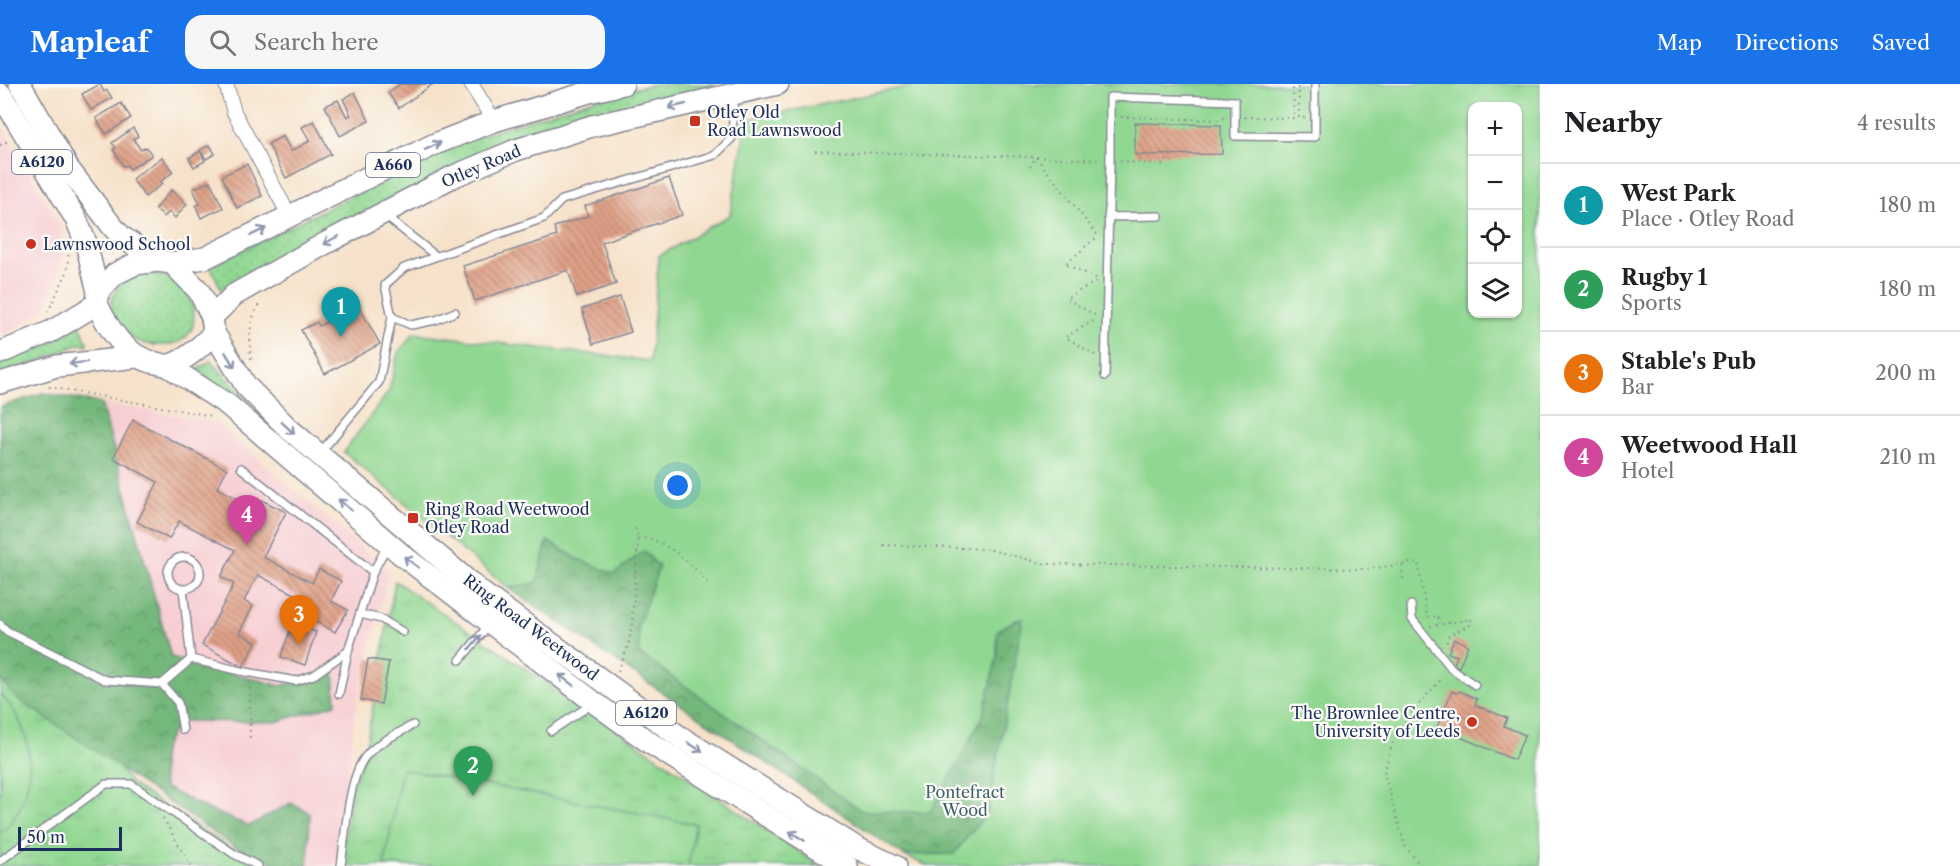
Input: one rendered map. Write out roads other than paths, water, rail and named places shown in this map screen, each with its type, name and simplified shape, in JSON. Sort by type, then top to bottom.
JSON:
[{"type":"highway","name":"A6120","points":[[20,84],[68,168],[112,226],[122,237],[165,262],[199,291],[213,325]]},
{"type":"highway","name":"A660","points":[[165,262],[205,258],[435,144],[494,122],[589,92],[623,84]]},
{"type":"highway","name":"Otley Road","points":[[213,325],[234,295],[452,177],[516,150],[592,126],[778,84]]},
{"type":"highway","name":"A6120","points":[[0,93],[76,219],[105,323],[136,357],[168,366]]},
{"type":"highway","points":[[0,353],[52,331],[98,298],[115,274],[135,264],[165,262]]},
{"type":"highway","points":[[168,366],[193,353],[213,325]]},
{"type":"highway","name":"Ring Road Weetwood","points":[[213,325],[246,386],[289,429],[482,593],[676,735],[857,848],[895,866]]},
{"type":"highway","points":[[0,383],[57,366],[136,357]]},
{"type":"highway","name":"Ring Road Weetwood","points":[[168,366],[219,398],[247,420],[402,555],[491,623],[588,707],[847,866]]},
{"type":"street","points":[[226,84],[234,112],[290,217]]},
{"type":"street","points":[[471,84],[494,122]]},
{"type":"lane","points":[[1105,376],[1110,97],[1235,101],[1235,136],[1315,137],[1315,84]]},
{"type":"lane","points":[[318,454],[379,382],[392,317],[386,285],[404,268],[544,218],[562,200],[715,155],[732,138],[734,93]]},
{"type":"lane","points":[[383,214],[436,256]]},
{"type":"lane","points":[[1108,217],[1159,216]]},
{"type":"lane","points":[[392,317],[411,325],[436,320],[455,312]]},
{"type":"lane","points":[[241,468],[373,572]]},
{"type":"lane","points":[[339,694],[348,651],[373,572],[389,543]]},
{"type":"lane","points":[[184,557],[193,559],[200,576],[197,584],[183,589],[172,584],[168,574],[172,562],[184,557]]},
{"type":"lane","points":[[183,589],[191,659]]},
{"type":"lane","points":[[1411,605],[1412,619],[1452,669],[1475,685]]},
{"type":"lane","points":[[360,614],[381,619],[404,632]]},
{"type":"lane","points":[[460,660],[491,623]]},
{"type":"lane","points":[[0,624],[7,631],[105,680],[162,684],[191,659]]},
{"type":"lane","points":[[191,659],[296,681],[314,675],[348,651]]},
{"type":"lane","points":[[162,684],[178,703],[183,730]]},
{"type":"lane","points":[[551,730],[588,707]]},
{"type":"lane","points":[[341,866],[351,790],[364,758],[387,739],[413,725]]},
{"type":"lane","points":[[0,861],[106,784],[131,784],[234,854],[258,866]]},
{"type":"place","name":"Otley Old Road Lawnswood","points":[[695,121]]},
{"type":"place","name":"Lawnswood School","points":[[31,244]]},
{"type":"place","name":"West Park","points":[[341,337]]},
{"type":"place","name":"Ring Road Weetwood Otley Road","points":[[413,518]]},
{"type":"place","name":"Weetwood Hall","points":[[247,545]]},
{"type":"place","name":"Stable's Pub","points":[[299,645]]},
{"type":"place","name":"The Brownlee Centre, University of Leeds","points":[[1472,722]]},
{"type":"place","name":"Rugby 1","points":[[473,796]]},
{"type":"park label","name":"Pontefract Wood","points":[[965,801]]}]
